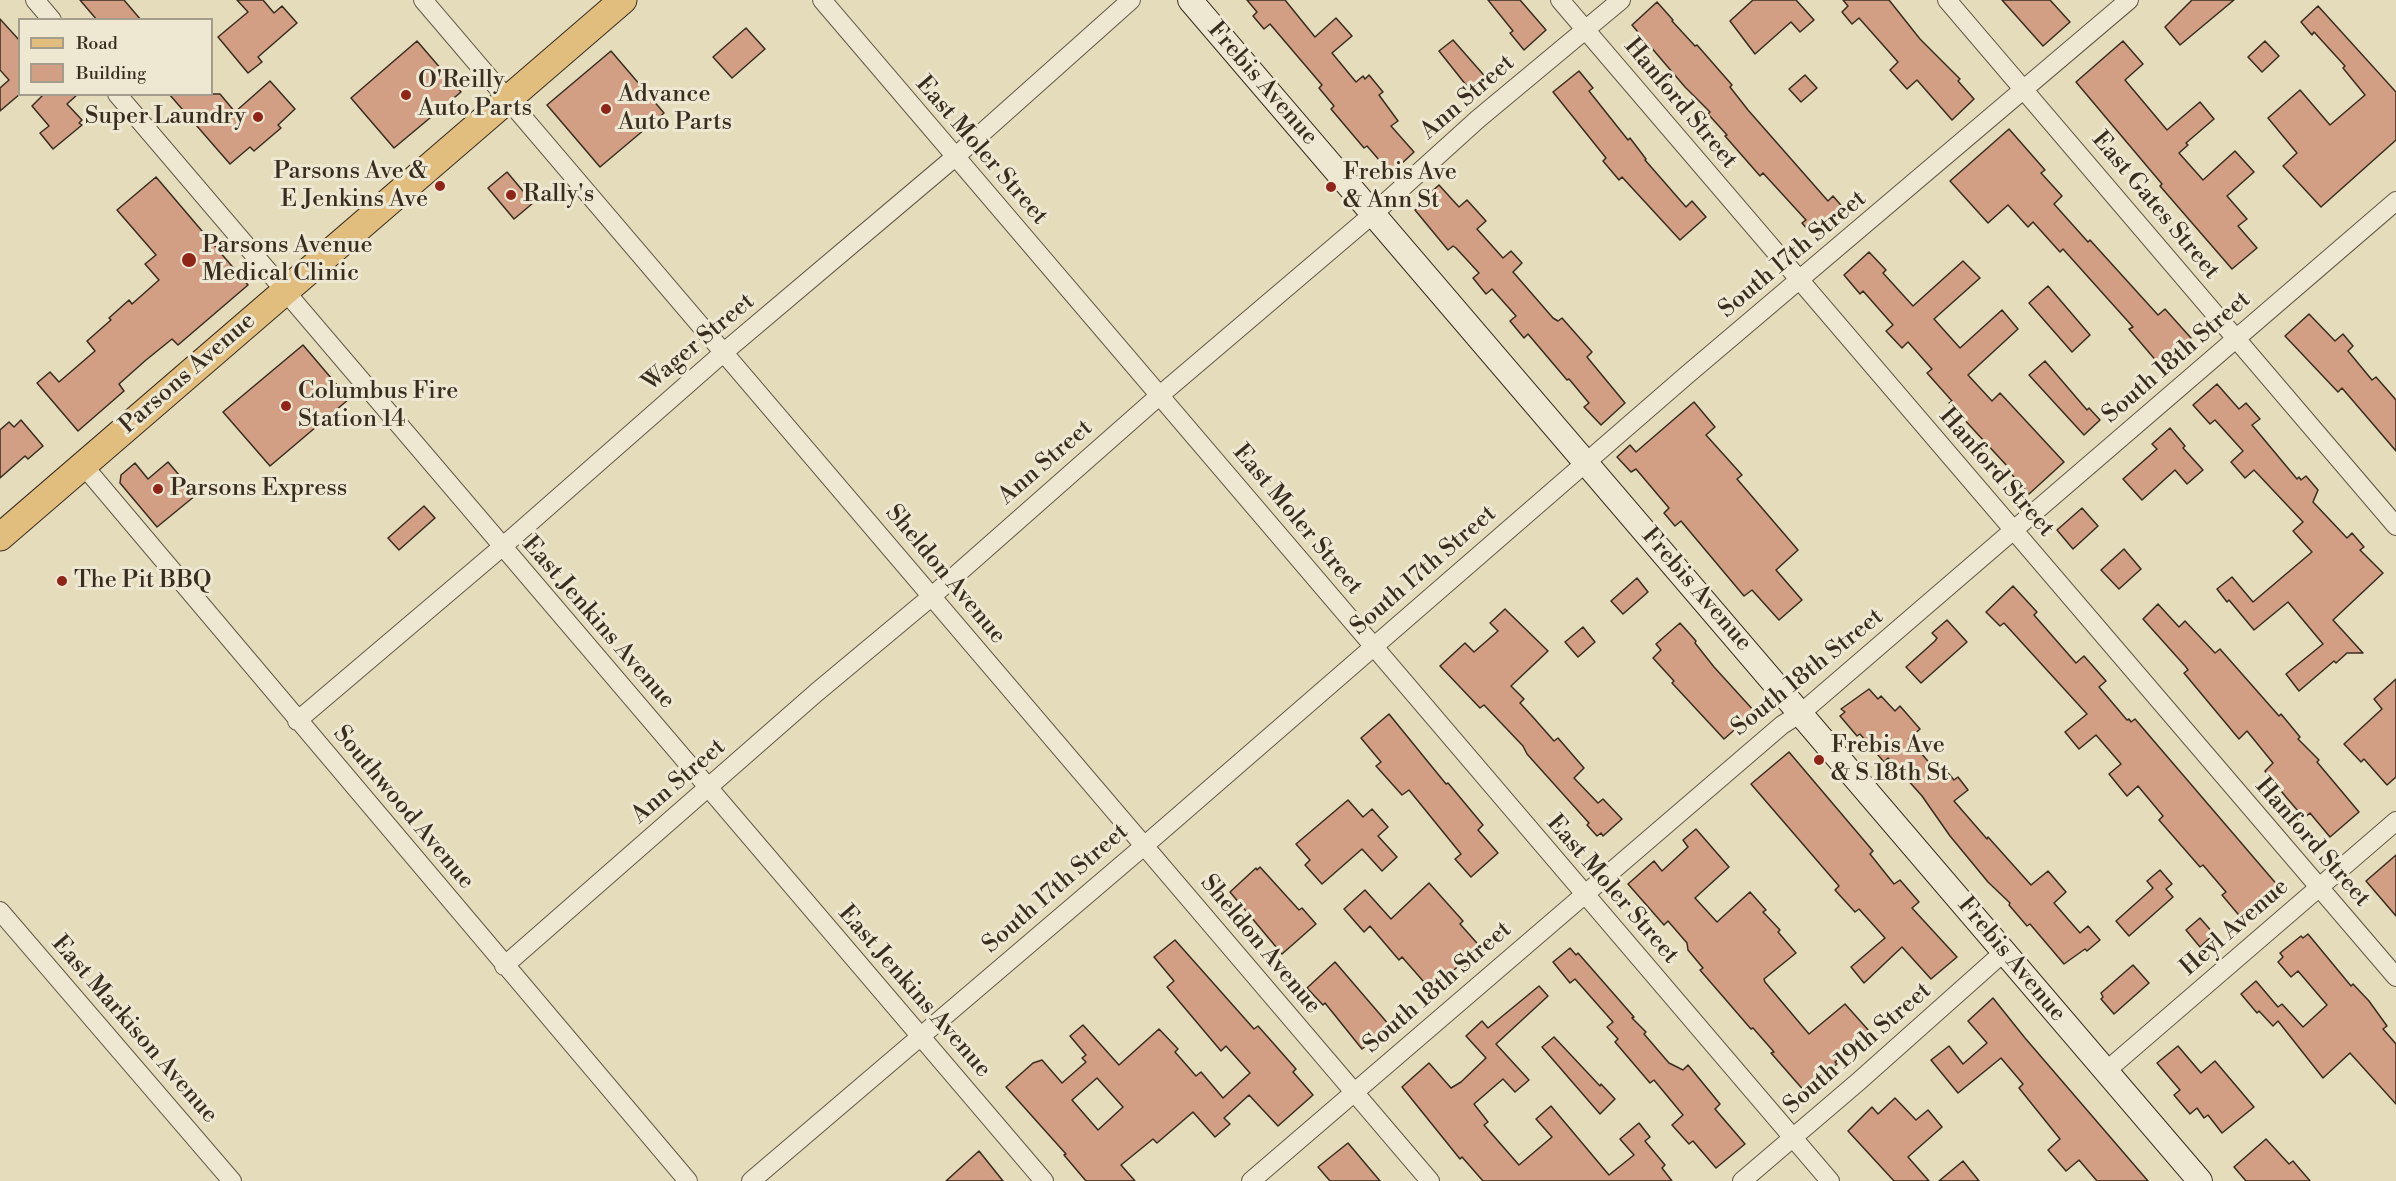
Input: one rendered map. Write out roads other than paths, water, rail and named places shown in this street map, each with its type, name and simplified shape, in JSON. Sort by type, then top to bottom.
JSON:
[{"type":"main road","name":"Parsons Avenue","points":[[1,533],[623,0]]},
{"type":"main road","name":"Frebis Avenue","points":[[1190,0],[2200,1181]]},
{"type":"street","points":[[35,0],[50,18]]},
{"type":"street","name":"Sheldon Avenue","points":[[423,0],[1430,1181]]},
{"type":"street","name":"East Moler Street","points":[[822,0],[1830,1181]]},
{"type":"street","name":"Wager Street","points":[[297,721],[502,547],[723,353],[955,157],[1131,0]]},
{"type":"street","name":"Hanford Street","points":[[1560,0],[2396,977]]},
{"type":"street","name":"Ann Street","points":[[504,966],[817,692],[932,597],[1159,396],[1373,214],[1478,119],[1621,0]]},
{"type":"street","name":"East Gates Street","points":[[1947,0],[2396,526]]},
{"type":"street","name":"South 17th Street","points":[[752,1181],[1144,846],[1586,462],[2129,0]]},
{"type":"street","name":"East Jenkins Avenue","points":[[119,96],[1044,1181]]},
{"type":"street","name":"South 18th Street","points":[[1251,1181],[1782,725],[1801,713],[2014,531],[2396,201]]},
{"type":"street","name":"Southwood Avenue","points":[[83,465],[688,1181]]},
{"type":"street","name":"Heyl Avenue","points":[[2106,1071],[2396,821]]},
{"type":"street","name":"East Markison Avenue","points":[[0,911],[232,1181]]},
{"type":"street","name":"South 19th Street","points":[[1742,1181],[2004,952]]},
{"type":"place","name":"O'Reilly Auto Parts","points":[[406,95]]},
{"type":"place","name":"Advance Auto Parts","points":[[606,109]]},
{"type":"place","name":"Super Laundry","points":[[258,117]]},
{"type":"place","name":"Parsons Ave & E Jenkins Ave","points":[[440,186]]},
{"type":"place","name":"Frebis Ave & Ann St","points":[[1331,187]]},
{"type":"place","name":"Rally's","points":[[511,195]]},
{"type":"place","name":"Parsons Avenue Medical Clinic","points":[[189,260]]},
{"type":"place","name":"Columbus Fire Station 14","points":[[286,406]]},
{"type":"place","name":"Parsons Express","points":[[158,489]]},
{"type":"place","name":"The Pit BBQ","points":[[62,581]]},
{"type":"place","name":"Frebis Ave & S 18th St","points":[[1819,760]]}]
